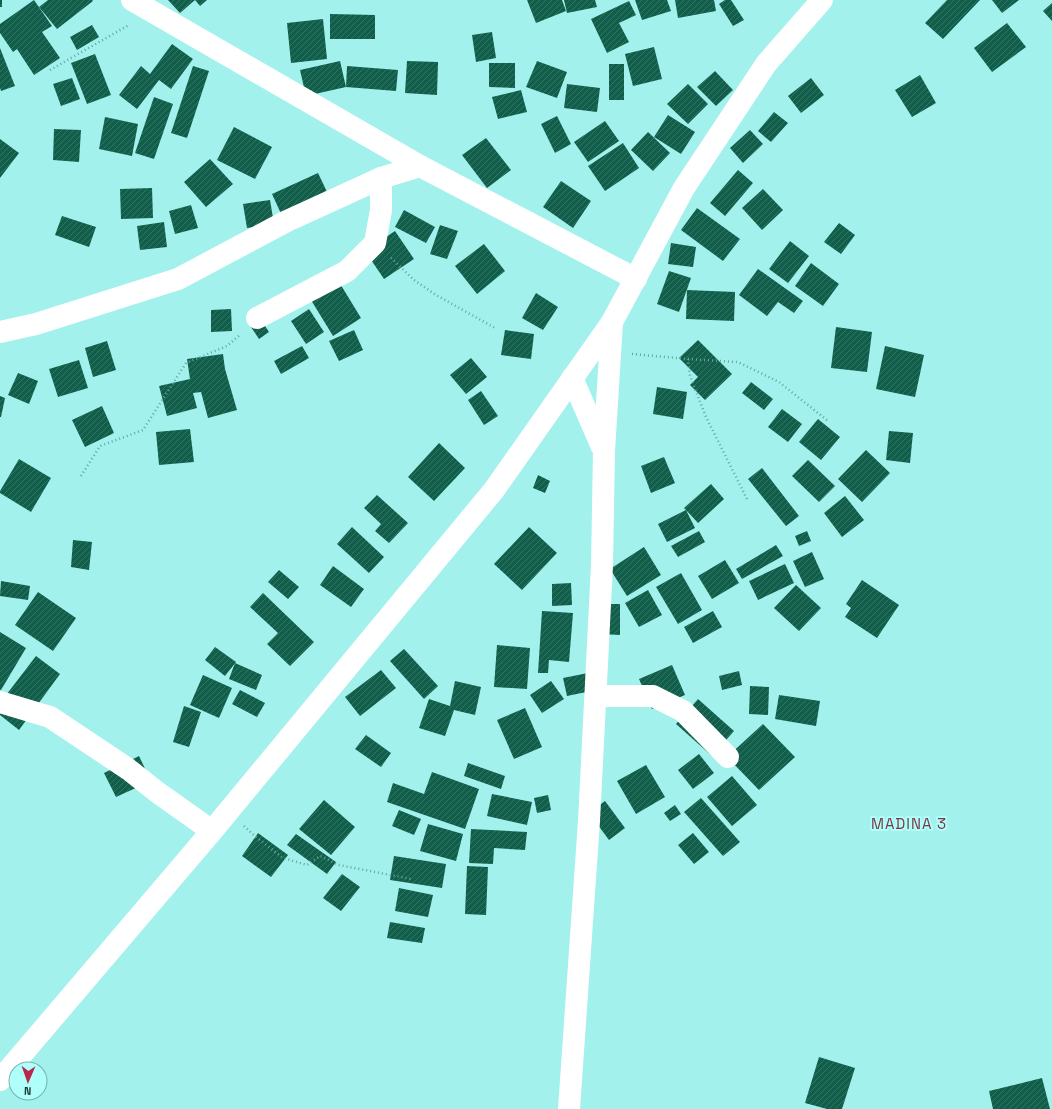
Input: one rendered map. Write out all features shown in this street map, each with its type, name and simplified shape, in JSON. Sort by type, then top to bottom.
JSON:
[{"type":"street","points":[[132,0],[420,166],[636,279]]},
{"type":"street","points":[[0,1080],[228,812],[494,490],[612,322],[684,188],[766,64],[822,0]]},
{"type":"street","points":[[0,332],[36,324],[178,279],[287,221],[381,178],[420,166]]},
{"type":"street","points":[[257,318],[347,271],[375,242],[381,210],[381,178]]},
{"type":"street","points":[[569,1109],[596,696],[602,565],[604,451],[612,322]]},
{"type":"street","points":[[572,378],[604,451]]},
{"type":"street","points":[[596,696],[653,696],[683,711],[728,756]]},
{"type":"street","points":[[0,702],[50,717],[128,769],[157,792],[212,831]]},
{"type":"path","points":[[50,70],[152,12]]},
{"type":"path","points":[[375,242],[414,280],[436,295],[494,328]]},
{"type":"path","points":[[81,476],[100,446],[143,430],[186,363],[227,346],[257,318]]},
{"type":"path","points":[[610,352],[738,362],[779,382],[828,421]]},
{"type":"path","points":[[688,359],[690,376],[706,417],[747,499]]},
{"type":"path","points":[[228,812],[256,837],[283,858],[307,865],[320,856],[339,865],[411,880]]},
{"type":"building","points":[[0,0],[2,0],[2,7],[0,7]]},
{"type":"building","points":[[34,0],[52,26],[42,32],[60,58],[34,75],[17,49],[13,52],[0,33],[0,24]]},
{"type":"building","points":[[48,0],[93,1],[57,29],[39,7]]},
{"type":"building","points":[[168,0],[195,0],[180,13]]},
{"type":"building","points":[[195,0],[207,0],[200,6]]},
{"type":"building","points":[[527,0],[562,0],[566,11],[536,23]]},
{"type":"building","points":[[564,0],[595,0],[597,7],[567,13]]},
{"type":"building","points":[[635,0],[667,0],[671,11],[642,20]]},
{"type":"building","points":[[675,0],[714,0],[716,11],[678,18]]},
{"type":"building","points":[[725,0],[731,0],[744,20],[733,26],[719,4]]},
{"type":"building","points":[[947,0],[980,0],[943,39],[925,23]]},
{"type":"building","points":[[992,0],[1019,0],[1002,13]]},
{"type":"building","points":[[629,1],[636,15],[619,23],[629,42],[607,53],[591,19]]},
{"type":"building","points":[[1052,3],[1052,21],[1043,11]]},
{"type":"building","points":[[330,14],[375,15],[375,39],[330,39]]},
{"type":"building","points":[[323,19],[327,59],[291,63],[287,23]]},
{"type":"building","points":[[1007,23],[1026,47],[992,72],[974,48]]},
{"type":"building","points":[[92,25],[99,37],[77,50],[70,37]]},
{"type":"building","points":[[492,32],[496,58],[476,62],[472,35]]},
{"type":"building","points":[[172,44],[193,59],[171,89],[159,80],[137,109],[119,95],[141,66],[150,74]]},
{"type":"building","points":[[654,47],[662,79],[633,86],[625,54]]},
{"type":"building","points":[[0,48],[15,86],[1,91],[0,88]]},
{"type":"building","points":[[95,54],[111,95],[87,104],[71,63]]},
{"type":"building","points":[[340,61],[346,87],[306,96],[300,70]]},
{"type":"building","points":[[407,61],[438,62],[437,95],[405,93]]},
{"type":"building","points":[[537,61],[567,72],[557,98],[526,87]]},
{"type":"building","points":[[489,63],[515,63],[515,88],[489,87]]},
{"type":"building","points":[[609,64],[624,64],[624,100],[609,100]]},
{"type":"building","points":[[193,66],[209,71],[187,138],[171,133]]},
{"type":"building","points":[[347,66],[398,70],[396,91],[346,87]]},
{"type":"building","points":[[715,71],[733,90],[716,106],[697,87]]},
{"type":"building","points":[[920,75],[936,103],[912,117],[895,90]]},
{"type":"building","points":[[72,78],[80,99],[61,106],[53,84]]},
{"type":"building","points":[[811,78],[824,95],[801,113],[788,96]]},
{"type":"building","points":[[567,84],[600,88],[597,112],[564,108]]},
{"type":"building","points":[[688,84],[708,104],[688,124],[667,104]]},
{"type":"building","points":[[521,90],[527,112],[498,119],[492,97]]},
{"type":"building","points":[[154,97],[173,104],[154,159],[135,153]]},
{"type":"building","points":[[774,112],[788,123],[771,142],[758,131]]},
{"type":"building","points":[[668,115],[695,132],[681,154],[654,137]]},
{"type":"building","points":[[557,116],[571,144],[555,153],[541,124]]},
{"type":"building","points":[[105,117],[138,124],[132,156],[99,149]]},
{"type":"building","points":[[605,121],[619,141],[588,162],[574,142]]},
{"type":"building","points":[[234,127],[272,147],[255,179],[217,160]]},
{"type":"building","points":[[54,129],[81,130],[79,162],[53,160]]},
{"type":"building","points":[[750,130],[763,144],[743,163],[730,148]]},
{"type":"building","points":[[648,132],[670,153],[653,171],[631,150]]},
{"type":"building","points":[[486,138],[511,170],[487,188],[462,155]]},
{"type":"building","points":[[0,139],[19,153],[0,178]]},
{"type":"building","points":[[623,143],[639,168],[605,191],[588,166]]},
{"type":"building","points":[[210,159],[233,184],[206,207],[184,182]]},
{"type":"building","points":[[738,170],[753,183],[725,216],[710,203]]},
{"type":"building","points":[[318,173],[329,196],[283,218],[272,194]]},
{"type":"building","points":[[561,181],[591,201],[573,228],[543,207]]},
{"type":"building","points":[[152,188],[153,218],[121,219],[120,189]]},
{"type":"building","points":[[763,189],[783,210],[762,230],[742,208]]},
{"type":"building","points":[[270,200],[274,224],[247,228],[243,204]]},
{"type":"building","points":[[191,205],[198,228],[175,234],[169,211]]},
{"type":"building","points":[[697,208],[740,239],[723,261],[681,230]]},
{"type":"building","points":[[404,210],[435,227],[426,243],[395,227]]},
{"type":"building","points":[[62,216],[96,227],[89,247],[55,235]]},
{"type":"building","points":[[164,222],[167,247],[140,250],[137,226]]},
{"type":"building","points":[[839,223],[855,235],[841,254],[824,242]]},
{"type":"building","points":[[440,225],[458,231],[447,259],[430,254]]},
{"type":"building","points":[[395,231],[414,259],[384,279],[365,251]]},
{"type":"building","points":[[790,241],[809,256],[788,283],[769,269]]},
{"type":"building","points":[[671,243],[696,247],[693,267],[668,264]]},
{"type":"building","points":[[484,244],[505,271],[477,294],[455,266]]},
{"type":"building","points":[[811,263],[839,284],[823,306],[795,286]]},
{"type":"building","points":[[758,269],[803,301],[794,313],[778,302],[767,316],[739,295]]},
{"type":"building","points":[[669,271],[691,278],[679,312],[657,304]]},
{"type":"building","points":[[339,282],[361,318],[333,336],[311,300]]},
{"type":"building","points":[[687,290],[735,292],[734,321],[686,319]]},
{"type":"building","points":[[536,293],[558,307],[543,330],[522,318]]},
{"type":"building","points":[[231,309],[232,331],[211,332],[211,310]]},
{"type":"building","points":[[309,309],[324,332],[306,344],[291,321]]},
{"type":"building","points":[[261,320],[269,332],[259,339],[251,327]]},
{"type":"building","points":[[836,327],[872,332],[867,372],[831,368]]},
{"type":"building","points":[[354,330],[363,350],[339,361],[329,341]]},
{"type":"building","points":[[505,330],[534,334],[531,359],[501,355]]},
{"type":"building","points":[[698,340],[732,374],[705,400],[690,385],[698,377],[679,358]]},
{"type":"building","points":[[107,341],[116,370],[93,377],[85,348]]},
{"type":"building","points":[[302,346],[309,358],[281,374],[274,361]]},
{"type":"building","points":[[885,346],[924,355],[915,397],[876,389]]},
{"type":"building","points":[[223,354],[225,369],[237,410],[208,418],[201,392],[193,393],[197,408],[167,416],[159,386],[190,379],[187,359]]},
{"type":"building","points":[[471,358],[487,377],[466,394],[450,375]]},
{"type":"building","points":[[79,360],[88,388],[58,397],[49,369]]},
{"type":"building","points":[[18,373],[38,381],[29,404],[8,395]]},
{"type":"building","points":[[751,382],[773,399],[764,410],[742,393]]},
{"type":"building","points":[[657,387],[687,392],[683,419],[653,414]]},
{"type":"building","points":[[481,391],[498,416],[484,425],[468,400]]},
{"type":"building","points":[[0,396],[5,398],[1,417],[0,417]]},
{"type":"building","points":[[102,406],[114,433],[85,447],[72,420]]},
{"type":"building","points":[[782,409],[802,424],[788,442],[768,427]]},
{"type":"building","points":[[818,419],[840,437],[821,460],[799,442]]},
{"type":"building","points":[[190,429],[194,462],[159,465],[156,432]]},
{"type":"building","points":[[889,431],[913,433],[910,463],[886,460]]},
{"type":"building","points":[[439,443],[465,468],[434,501],[408,477]]},
{"type":"building","points":[[866,450],[890,473],[862,502],[838,479]]},
{"type":"building","points":[[664,457],[675,483],[651,493],[641,466]]},
{"type":"building","points":[[19,459],[51,478],[31,512],[0,493]]},
{"type":"building","points":[[808,460],[835,486],[819,502],[792,476]]},
{"type":"building","points":[[762,468],[799,516],[786,526],[748,479]]},
{"type":"building","points":[[538,475],[550,481],[545,493],[533,488]]},
{"type":"building","points":[[711,484],[724,499],[698,523],[684,508]]},
{"type":"building","points":[[377,495],[408,523],[389,543],[375,531],[381,524],[364,508]]},
{"type":"building","points":[[845,496],[864,520],[842,537],[824,513]]},
{"type":"building","points":[[686,510],[695,528],[667,542],[658,524]]},
{"type":"building","points":[[352,527],[384,557],[369,573],[337,544]]},
{"type":"building","points":[[529,527],[557,553],[522,590],[494,564]]},
{"type":"building","points":[[699,531],[705,542],[678,557],[671,546]]},
{"type":"building","points":[[807,531],[811,541],[799,546],[795,536]]},
{"type":"building","points":[[73,540],[92,542],[89,570],[71,567]]},
{"type":"building","points":[[776,545],[783,556],[742,579],[736,569]]},
{"type":"building","points":[[644,547],[661,575],[627,596],[610,569]]},
{"type":"building","points":[[812,552],[824,579],[805,587],[793,561]]},
{"type":"building","points":[[725,560],[739,583],[712,599],[698,576]]},
{"type":"building","points":[[785,564],[794,583],[758,600],[749,581]]},
{"type":"building","points":[[333,566],[364,589],[351,607],[320,585]]},
{"type":"building","points":[[279,570],[299,587],[288,599],[268,582]]},
{"type":"building","points":[[681,573],[702,610],[678,624],[656,587]]},
{"type":"building","points":[[862,580],[899,605],[877,638],[845,617],[851,608],[846,604]]},
{"type":"building","points":[[1,581],[30,586],[28,600],[0,596]]},
{"type":"building","points":[[571,583],[572,605],[552,606],[552,584]]},
{"type":"building","points":[[796,585],[821,608],[799,631],[774,608]]},
{"type":"building","points":[[648,590],[662,615],[639,627],[625,603]]},
{"type":"building","points":[[38,592],[76,618],[53,651],[15,625]]},
{"type":"building","points":[[263,593],[314,642],[290,666],[267,644],[278,633],[250,607]]},
{"type":"building","points":[[601,604],[620,604],[620,635],[601,634]]},
{"type":"building","points":[[542,611],[573,613],[569,662],[549,660],[548,673],[538,673]]},
{"type":"building","points":[[713,611],[722,627],[693,643],[684,627]]},
{"type":"building","points":[[0,632],[26,648],[1,690],[0,690]]},
{"type":"building","points":[[497,645],[530,648],[527,689],[494,687]]},
{"type":"building","points":[[215,647],[236,662],[225,676],[205,660]]},
{"type":"building","points":[[404,649],[438,686],[424,699],[390,661]]},
{"type":"building","points":[[36,656],[60,674],[19,730],[0,715],[0,703]]},
{"type":"building","points":[[235,663],[262,675],[256,690],[229,679]]},
{"type":"building","points":[[672,665],[685,695],[652,709],[639,679]]},
{"type":"building","points":[[381,670],[396,688],[360,716],[345,697]]},
{"type":"building","points":[[739,671],[742,685],[722,690],[719,676]]},
{"type":"building","points":[[593,672],[596,690],[567,696],[563,678]]},
{"type":"building","points":[[203,675],[232,688],[219,718],[190,705]]},
{"type":"building","points":[[455,681],[481,687],[475,715],[454,710],[445,736],[419,728],[429,699],[450,706]]},
{"type":"building","points":[[551,681],[564,699],[542,713],[530,695]]},
{"type":"building","points":[[750,686],[769,687],[768,715],[749,714]]},
{"type":"building","points":[[240,690],[265,703],[257,717],[232,704]]},
{"type":"building","points":[[779,695],[820,701],[816,726],[775,719]]},
{"type":"building","points":[[698,699],[734,731],[712,756],[676,724]]},
{"type":"building","points":[[184,706],[201,712],[189,747],[173,742]]},
{"type":"building","points":[[525,708],[542,747],[514,759],[497,720]]},
{"type":"building","points":[[763,724],[795,757],[759,790],[727,757]]},
{"type":"building","points":[[366,735],[391,753],[381,767],[355,749]]},
{"type":"building","points":[[699,754],[714,773],[693,789],[678,770]]},
{"type":"building","points":[[139,756],[151,781],[116,797],[104,773]]},
{"type":"building","points":[[468,763],[505,776],[501,789],[464,776]]},
{"type":"building","points":[[646,765],[665,797],[636,814],[617,781]]},
{"type":"building","points":[[432,772],[479,789],[465,829],[387,802],[393,783],[424,794]]},
{"type":"building","points":[[732,776],[757,805],[732,826],[707,797]]},
{"type":"building","points":[[492,794],[532,802],[527,825],[487,816]]},
{"type":"building","points":[[548,795],[551,810],[537,813],[534,798]]},
{"type":"building","points":[[701,798],[740,842],[723,856],[684,812]]},
{"type":"building","points":[[324,800],[355,827],[331,855],[299,829]]},
{"type":"building","points":[[605,801],[625,828],[609,840],[589,813]]},
{"type":"building","points":[[675,805],[681,814],[670,821],[664,813]]},
{"type":"building","points":[[399,810],[421,819],[414,835],[392,826]]},
{"type":"building","points":[[428,824],[463,834],[456,861],[420,851]]},
{"type":"building","points":[[471,829],[527,832],[525,850],[494,848],[493,864],[469,863]]},
{"type":"building","points":[[258,833],[288,855],[271,877],[242,856]]},
{"type":"building","points":[[693,833],[709,852],[694,864],[678,845]]},
{"type":"building","points":[[296,834],[336,862],[327,874],[287,845]]},
{"type":"building","points":[[394,856],[446,864],[442,888],[390,880]]},
{"type":"building","points":[[467,866],[488,867],[486,915],[465,914]]},
{"type":"building","points":[[342,874],[360,887],[341,911],[323,898]]},
{"type":"building","points":[[399,888],[433,895],[428,917],[395,911]]},
{"type":"building","points":[[390,922],[425,928],[422,943],[387,938]]},
{"type":"building","points":[[819,1057],[855,1068],[842,1109],[827,1109],[805,1103]]},
{"type":"building","points":[[1042,1078],[1050,1109],[993,1109],[989,1091]]},
{"type":"district","name":"MADINA 3","points":[[909,824]]}]
